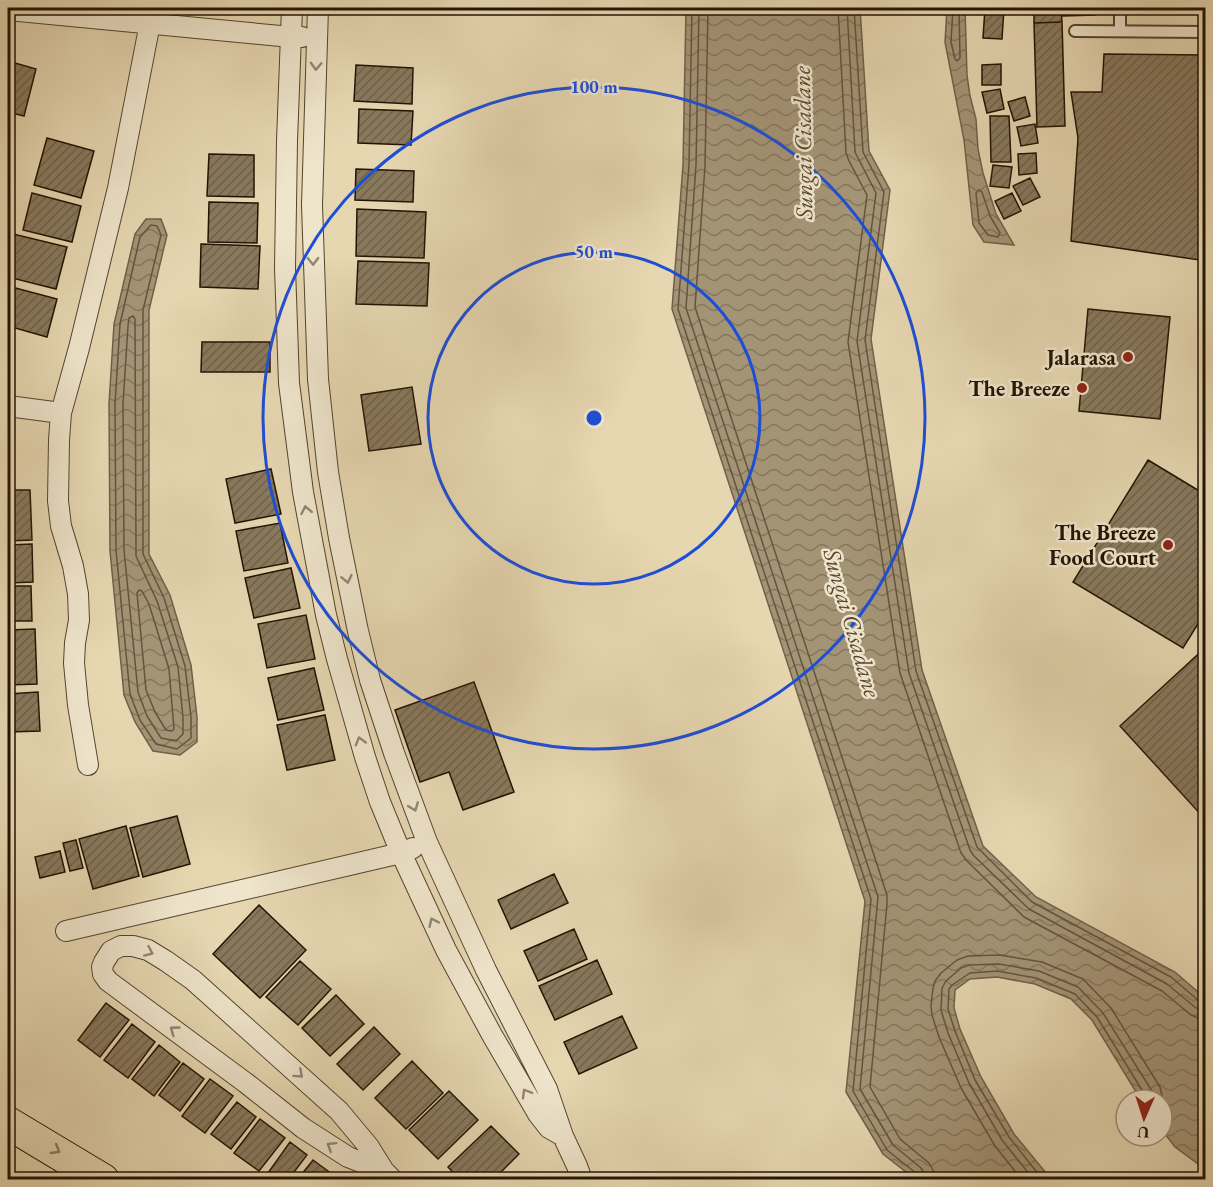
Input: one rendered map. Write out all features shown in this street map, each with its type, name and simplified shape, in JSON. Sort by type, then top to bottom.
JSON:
[{"type":"main road","points":[[10,1121],[103,1179]]},
{"type":"street","points":[[292,8],[285,268],[289,383],[303,492],[326,615],[364,757],[401,853],[446,950],[492,1035],[538,1114],[549,1128],[563,1136]]},
{"type":"street","points":[[318,8],[312,205],[318,380],[328,472],[339,538],[370,680],[427,842],[486,970],[547,1089],[563,1136],[582,1179]]},
{"type":"street","points":[[8,10],[291,37],[317,37]]},
{"type":"street","points":[[88,765],[74,663],[80,620],[78,594],[74,566],[61,526],[58,501],[57,467],[61,413],[117,188],[150,23]]},
{"type":"street","points":[[286,205],[312,205]]},
{"type":"street","points":[[8,406],[61,413]]},
{"type":"street","points":[[312,541],[339,538]]},
{"type":"street","points":[[66,931],[401,853],[427,842]]},
{"type":"street","points":[[126,945],[148,950],[193,980],[339,1111],[369,1147],[388,1175],[348,1157],[303,1128],[108,981],[104,977],[102,967],[111,951],[126,945]]},
{"type":"street","points":[[465,984],[486,970]]},
{"type":"lane","points":[[1120,8],[1120,31]]},
{"type":"lane","points":[[1075,31],[1206,33]]},
{"type":"water","name":"Sungai Cisadane","points":[[686,8],[860,8],[869,151],[890,190],[871,339],[922,670],[983,846],[1036,897],[1175,972],[1205,998],[1205,1169],[1174,1146],[1174,1088],[1134,1088],[1092,1020],[1071,999],[1035,984],[997,977],[970,979],[955,990],[954,1008],[960,1029],[981,1077],[1014,1134],[1051,1179],[915,1179],[883,1154],[846,1092],[865,901],[672,309],[683,165]]},
{"type":"water","points":[[947,8],[965,8],[967,75],[976,119],[978,149],[996,214],[1014,245],[984,242],[973,225],[964,140],[945,42]]},
{"type":"water","points":[[146,219],[161,219],[167,235],[149,310],[149,554],[170,595],[191,665],[197,717],[197,742],[180,755],[153,751],[135,722],[124,695],[110,551],[109,404],[114,324],[135,234]]},
{"type":"building","points":[[985,8],[1004,8],[1002,39],[983,38]]},
{"type":"building","points":[[1023,8],[1061,8],[1062,22],[1034,23],[1034,13],[1023,13]]},
{"type":"building","points":[[1063,8],[1095,8],[1095,15],[1063,16]]},
{"type":"building","points":[[1062,22],[1065,126],[1037,127],[1034,23]]},
{"type":"building","points":[[1104,54],[1206,55],[1206,261],[1071,241],[1078,138],[1071,92],[1102,92]]},
{"type":"building","points":[[8,61],[36,69],[24,116],[8,112]]},
{"type":"building","points":[[1001,64],[1001,85],[982,85],[982,65]]},
{"type":"building","points":[[356,65],[413,68],[412,104],[354,101]]},
{"type":"building","points":[[1000,89],[1004,109],[987,113],[982,92]]},
{"type":"building","points":[[1025,97],[1030,116],[1014,121],[1008,102]]},
{"type":"building","points":[[359,109],[413,111],[411,145],[358,143]]},
{"type":"building","points":[[990,116],[1009,116],[1011,162],[991,162]]},
{"type":"building","points":[[1035,124],[1038,143],[1021,146],[1017,127]]},
{"type":"building","points":[[47,138],[94,151],[81,198],[34,185]]},
{"type":"building","points":[[1036,153],[1037,173],[1019,175],[1018,154]]},
{"type":"building","points":[[209,154],[254,155],[254,197],[207,196]]},
{"type":"building","points":[[993,165],[1012,167],[1009,188],[990,186]]},
{"type":"building","points":[[356,169],[414,171],[413,202],[355,200]]},
{"type":"building","points":[[1030,178],[1040,197],[1023,205],[1013,186]]},
{"type":"building","points":[[32,193],[81,206],[72,242],[23,230]]},
{"type":"building","points":[[1012,193],[1021,211],[1004,219],[995,201]]},
{"type":"building","points":[[209,202],[258,203],[257,243],[208,242]]},
{"type":"building","points":[[357,209],[426,212],[424,258],[356,256]]},
{"type":"building","points":[[9,233],[67,247],[56,289],[8,277]]},
{"type":"building","points":[[201,244],[260,246],[258,289],[200,287]]},
{"type":"building","points":[[358,261],[429,263],[427,306],[356,304]]},
{"type":"building","points":[[8,286],[57,299],[47,337],[8,326]]},
{"type":"building","points":[[1088,309],[1170,317],[1160,419],[1079,411]]},
{"type":"building","points":[[202,342],[270,342],[270,372],[201,372]]},
{"type":"building","points":[[412,387],[421,444],[369,451],[361,395]]},
{"type":"building","points":[[1148,460],[1206,495],[1206,611],[1183,648],[1073,582]]},
{"type":"building","points":[[271,469],[281,514],[235,523],[226,479]]},
{"type":"building","points":[[8,490],[30,490],[32,540],[8,541]]},
{"type":"building","points":[[280,523],[288,563],[244,571],[236,531]]},
{"type":"building","points":[[32,544],[33,582],[8,583],[8,545]]},
{"type":"building","points":[[291,568],[300,608],[254,618],[245,578]]},
{"type":"building","points":[[8,586],[31,586],[32,621],[8,621]]},
{"type":"building","points":[[306,615],[315,659],[267,668],[258,624]]},
{"type":"building","points":[[35,629],[37,684],[8,685],[8,630]]},
{"type":"building","points":[[1206,647],[1206,814],[1203,817],[1120,726]]},
{"type":"building","points":[[314,668],[324,710],[278,720],[268,678]]},
{"type":"building","points":[[474,682],[514,792],[463,810],[449,772],[420,782],[395,710]]},
{"type":"building","points":[[38,692],[40,731],[8,732],[8,694]]},
{"type":"building","points":[[325,715],[335,760],[287,770],[277,725]]},
{"type":"building","points":[[177,816],[190,864],[143,877],[130,828]]},
{"type":"building","points":[[126,826],[139,876],[93,889],[79,839]]},
{"type":"building","points":[[76,840],[83,868],[70,871],[63,843]]},
{"type":"building","points":[[60,851],[65,872],[40,878],[35,857]]},
{"type":"building","points":[[554,874],[568,903],[511,929],[498,900]]},
{"type":"building","points":[[259,905],[306,950],[260,998],[213,954]]},
{"type":"building","points":[[574,929],[587,959],[538,981],[524,951]]},
{"type":"building","points":[[597,960],[612,994],[555,1020],[539,986]]},
{"type":"building","points":[[300,961],[331,989],[298,1025],[266,997]]},
{"type":"building","points":[[336,995],[364,1024],[330,1056],[302,1028]]},
{"type":"building","points":[[106,1003],[129,1020],[100,1057],[78,1040]]},
{"type":"building","points":[[622,1016],[637,1048],[579,1074],[564,1042]]},
{"type":"building","points":[[132,1024],[155,1042],[128,1078],[104,1060]]},
{"type":"building","points":[[374,1027],[400,1054],[363,1090],[337,1064]]},
{"type":"building","points":[[159,1045],[180,1062],[154,1096],[132,1079]]},
{"type":"building","points":[[412,1061],[443,1093],[406,1129],[375,1098]]},
{"type":"building","points":[[183,1063],[204,1079],[180,1111],[159,1095]]},
{"type":"building","points":[[210,1079],[233,1096],[205,1133],[182,1116]]},
{"type":"building","points":[[449,1091],[478,1120],[438,1159],[409,1130]]},
{"type":"building","points":[[237,1102],[256,1117],[231,1149],[211,1134]]},
{"type":"building","points":[[260,1119],[285,1138],[259,1171],[234,1153]]},
{"type":"building","points":[[491,1126],[519,1154],[493,1180],[460,1180],[448,1167]]},
{"type":"building","points":[[290,1142],[307,1155],[288,1180],[263,1180]]},
{"type":"building","points":[[313,1160],[336,1177],[334,1180],[297,1180]]},
{"type":"place","name":"Jalarasa","points":[[1128,357]]},
{"type":"place","name":"The Breeze","points":[[1082,388]]},
{"type":"place","name":"The Breeze Food Court","points":[[1168,545]]}]
